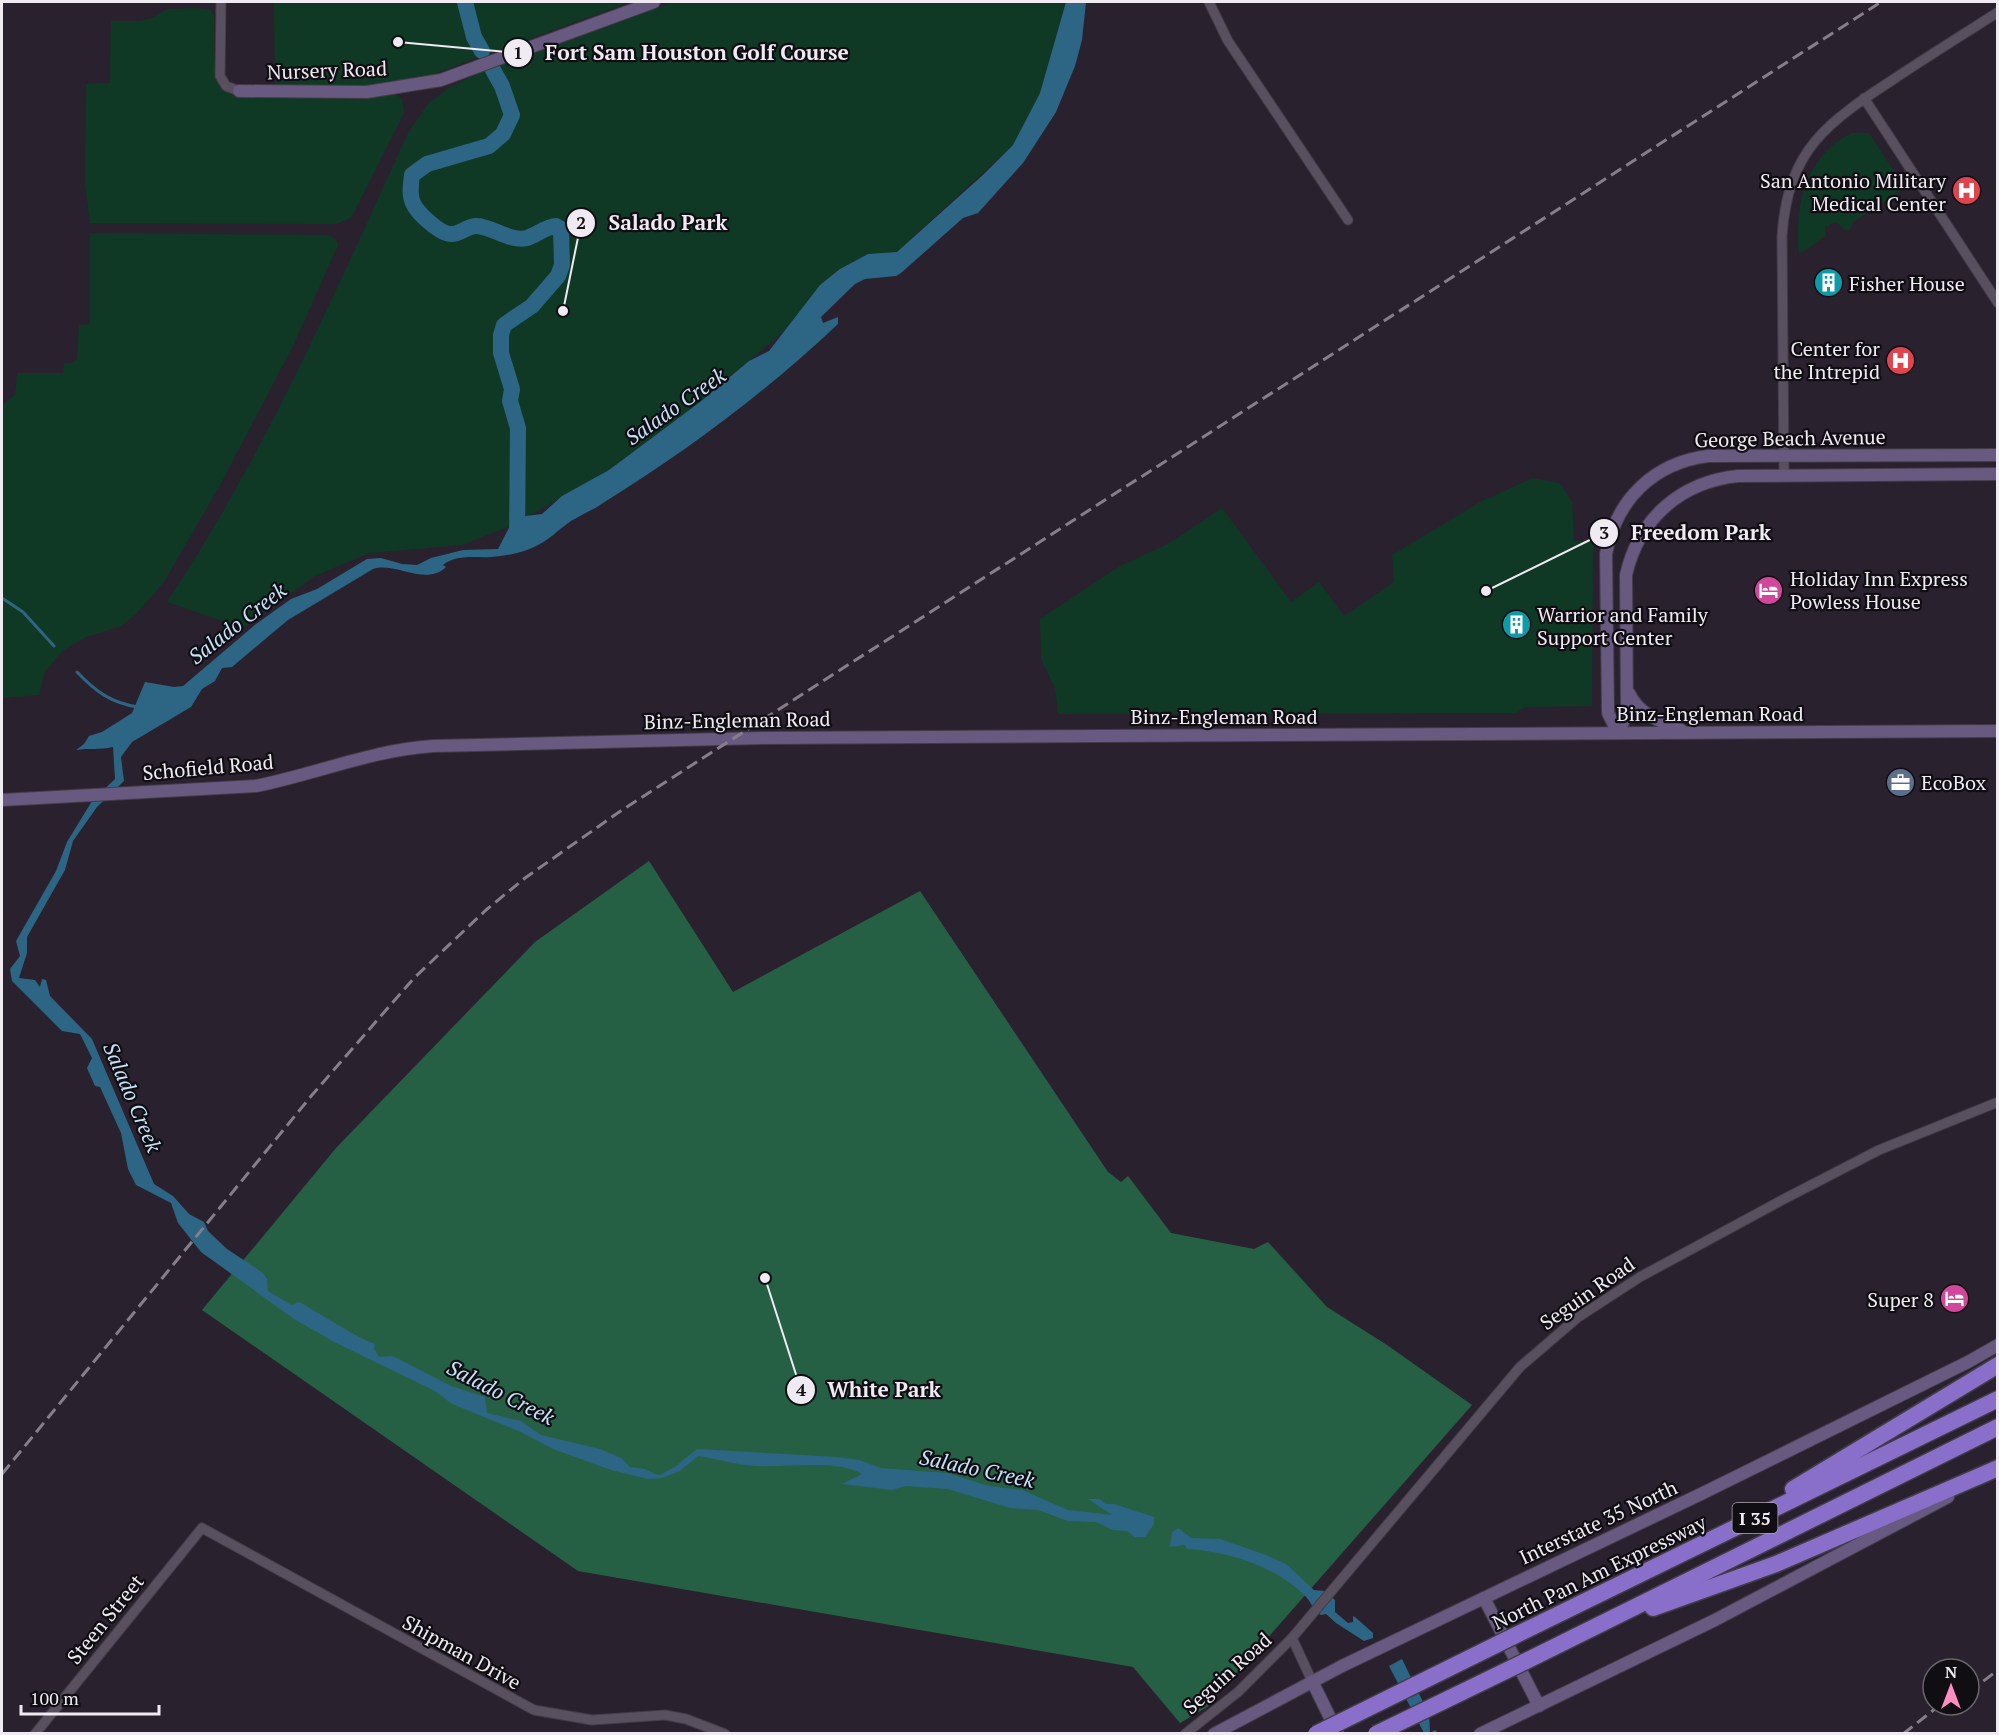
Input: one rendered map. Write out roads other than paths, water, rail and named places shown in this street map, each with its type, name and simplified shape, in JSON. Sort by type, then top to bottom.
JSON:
[{"type":"highway","points":[[1751,1521],[1796,1488],[1998,1365]]},
{"type":"highway","name":"North Pan Am Expressway","points":[[1316,1734],[1998,1399]]},
{"type":"highway","name":"I 35","points":[[1376,1734],[1998,1427]]},
{"type":"highway","points":[[1570,1639],[1776,1564],[1998,1470]]},
{"type":"street","points":[[221,2],[220,76],[226,86],[239,91]]},
{"type":"street","name":"Nursery Road","points":[[239,91],[367,92],[441,80],[654,2]]},
{"type":"street","points":[[1209,2],[1228,41],[1348,220]]},
{"type":"street","points":[[1784,476],[1782,237],[1785,201],[1811,145],[1835,119],[1998,12]]},
{"type":"street","points":[[1864,98],[1998,303]]},
{"type":"street","name":"George Beach Avenue","points":[[1618,733],[1608,713],[1605,565],[1611,531],[1626,501],[1653,475],[1685,460],[1708,456],[1998,455]]},
{"type":"street","name":"George Beach Avenue","points":[[1618,733],[1627,714],[1626,575],[1633,551],[1644,529],[1670,502],[1702,483],[1738,476],[1998,474]]},
{"type":"street","points":[[1627,689],[1634,705],[1642,711],[1688,733]]},
{"type":"street","name":"Binz-Engleman Road","points":[[450,746],[744,738],[1998,730]]},
{"type":"street","name":"Schofield Road","points":[[2,800],[234,788],[287,780],[383,752],[450,746]]},
{"type":"street","name":"Seguin Road","points":[[1185,1734],[1238,1692],[1292,1638],[1520,1367],[1577,1318],[1640,1277],[1879,1150],[1998,1102]]},
{"type":"street","name":"Interstate 35 North","points":[[1215,1734],[1312,1681],[1818,1436],[1998,1344]]},
{"type":"street","points":[[1480,1734],[1715,1620],[1998,1470]]},
{"type":"street","name":"Steen Street","points":[[35,1734],[202,1528]]},
{"type":"street","name":"Shipman Drive","points":[[202,1528],[534,1710],[592,1720],[665,1715],[686,1719],[724,1734]]},
{"type":"street","points":[[1484,1598],[1539,1706]]},
{"type":"street","name":"Seguin Road","points":[[1292,1638],[1312,1681]]},
{"type":"street","points":[[1312,1681],[1338,1734]]},
{"type":"water","points":[[1066,2],[1086,2],[1082,40],[1075,66],[1056,112],[1023,163],[978,213],[963,218],[901,273],[896,276],[865,279],[855,284],[821,317],[823,323],[838,317],[838,324],[725,420],[665,463],[599,506],[571,521],[534,547],[502,556],[454,559],[443,565],[446,567],[429,575],[382,567],[373,569],[288,620],[232,667],[222,668],[215,681],[202,689],[191,707],[132,742],[121,757],[124,781],[97,807],[73,841],[65,870],[27,937],[27,953],[19,978],[35,980],[40,987],[42,979],[46,980],[50,996],[92,1039],[154,1184],[173,1196],[189,1214],[204,1222],[208,1231],[227,1249],[263,1273],[267,1279],[268,1291],[292,1305],[299,1302],[375,1344],[374,1349],[379,1357],[393,1356],[451,1386],[485,1397],[487,1413],[521,1421],[541,1435],[600,1449],[621,1458],[630,1467],[645,1469],[660,1475],[676,1466],[697,1449],[837,1457],[859,1460],[881,1468],[947,1473],[989,1486],[1022,1490],[1068,1510],[1112,1515],[1088,1499],[1099,1499],[1106,1504],[1114,1504],[1154,1517],[1154,1524],[1145,1537],[1135,1537],[1127,1531],[1113,1530],[1096,1522],[1068,1521],[1038,1510],[1010,1508],[948,1489],[906,1486],[892,1490],[842,1484],[862,1474],[852,1469],[826,1465],[757,1466],[698,1456],[680,1471],[662,1478],[648,1479],[611,1470],[553,1449],[521,1432],[452,1404],[435,1391],[334,1342],[294,1319],[201,1252],[178,1223],[171,1203],[136,1185],[128,1169],[121,1133],[100,1087],[95,1086],[87,1068],[92,1058],[80,1034],[62,1031],[12,981],[10,969],[20,956],[16,941],[56,871],[67,842],[92,801],[115,779],[113,747],[76,750],[89,736],[102,732],[132,713],[145,682],[174,687],[183,686],[256,624],[291,599],[317,589],[367,559],[381,558],[402,564],[417,565],[431,558],[463,550],[498,549],[512,522],[526,516],[542,514],[562,496],[609,470],[700,402],[749,361],[769,351],[820,285],[840,269],[868,254],[897,252],[1013,145],[1040,93]]},
{"type":"water","points":[[1178,1528],[1191,1538],[1220,1539],[1286,1564],[1314,1590],[1325,1591],[1335,1600],[1335,1612],[1348,1623],[1353,1622],[1353,1616],[1355,1617],[1373,1633],[1373,1638],[1364,1641],[1326,1614],[1321,1615],[1295,1587],[1267,1569],[1219,1553],[1187,1549],[1185,1545],[1170,1547],[1172,1532]]},
{"type":"water","points":[[1402,1659],[1429,1714],[1430,1733],[1424,1733],[1389,1666]]},
{"type":"waterway","points":[[465,2],[474,37],[482,51]]},
{"type":"waterway","points":[[493,70],[502,86],[512,115],[503,134],[489,146],[427,164],[412,175],[411,193],[413,203],[419,212],[435,227],[446,233],[454,234],[477,226],[521,239],[552,227],[556,226],[561,229],[562,265],[558,276],[532,306],[504,325],[501,335],[501,353],[512,389],[510,401],[518,428],[517,542]]},
{"type":"waterway","points":[[2,598],[23,612],[54,646]]},
{"type":"waterway","points":[[77,672],[104,695],[120,703],[138,707]]},
{"type":"railway","points":[[2,1474],[312,1095],[414,978],[486,910],[525,878],[622,810],[1881,2]]},
{"type":"railway","points":[[1981,1683],[1998,1670]]},
{"type":"railway","points":[[1903,1734],[1925,1717]]},
{"type":"place","name":"Fort Sam Houston Golf Course","points":[[398,42]]},
{"type":"place","name":"San Antonio Military Medical Center","points":[[1967,191]]},
{"type":"place","name":"Fisher House","points":[[1828,283]]},
{"type":"place","name":"Salado Park","points":[[563,311]]},
{"type":"place","name":"Center for the Intrepid","points":[[1901,360]]},
{"type":"place","name":"Holiday Inn Express Powless House","points":[[1769,590]]},
{"type":"place","name":"Freedom Park","points":[[1486,591]]},
{"type":"place","name":"Warrior and Family Support Center","points":[[1516,625]]},
{"type":"place","name":"EcoBox","points":[[1900,782]]},
{"type":"place","name":"White Park","points":[[765,1278]]},
{"type":"place","name":"Super 8","points":[[1955,1299]]},
{"type":"water label","name":"Salado Creek","points":[[675,406]]},
{"type":"water label","name":"Salado Creek","points":[[237,623]]},
{"type":"water label","name":"Salado Creek","points":[[133,1097]]},
{"type":"water label","name":"Salado Creek","points":[[501,1392]]},
{"type":"water label","name":"Salado Creek","points":[[977,1468]]}]
